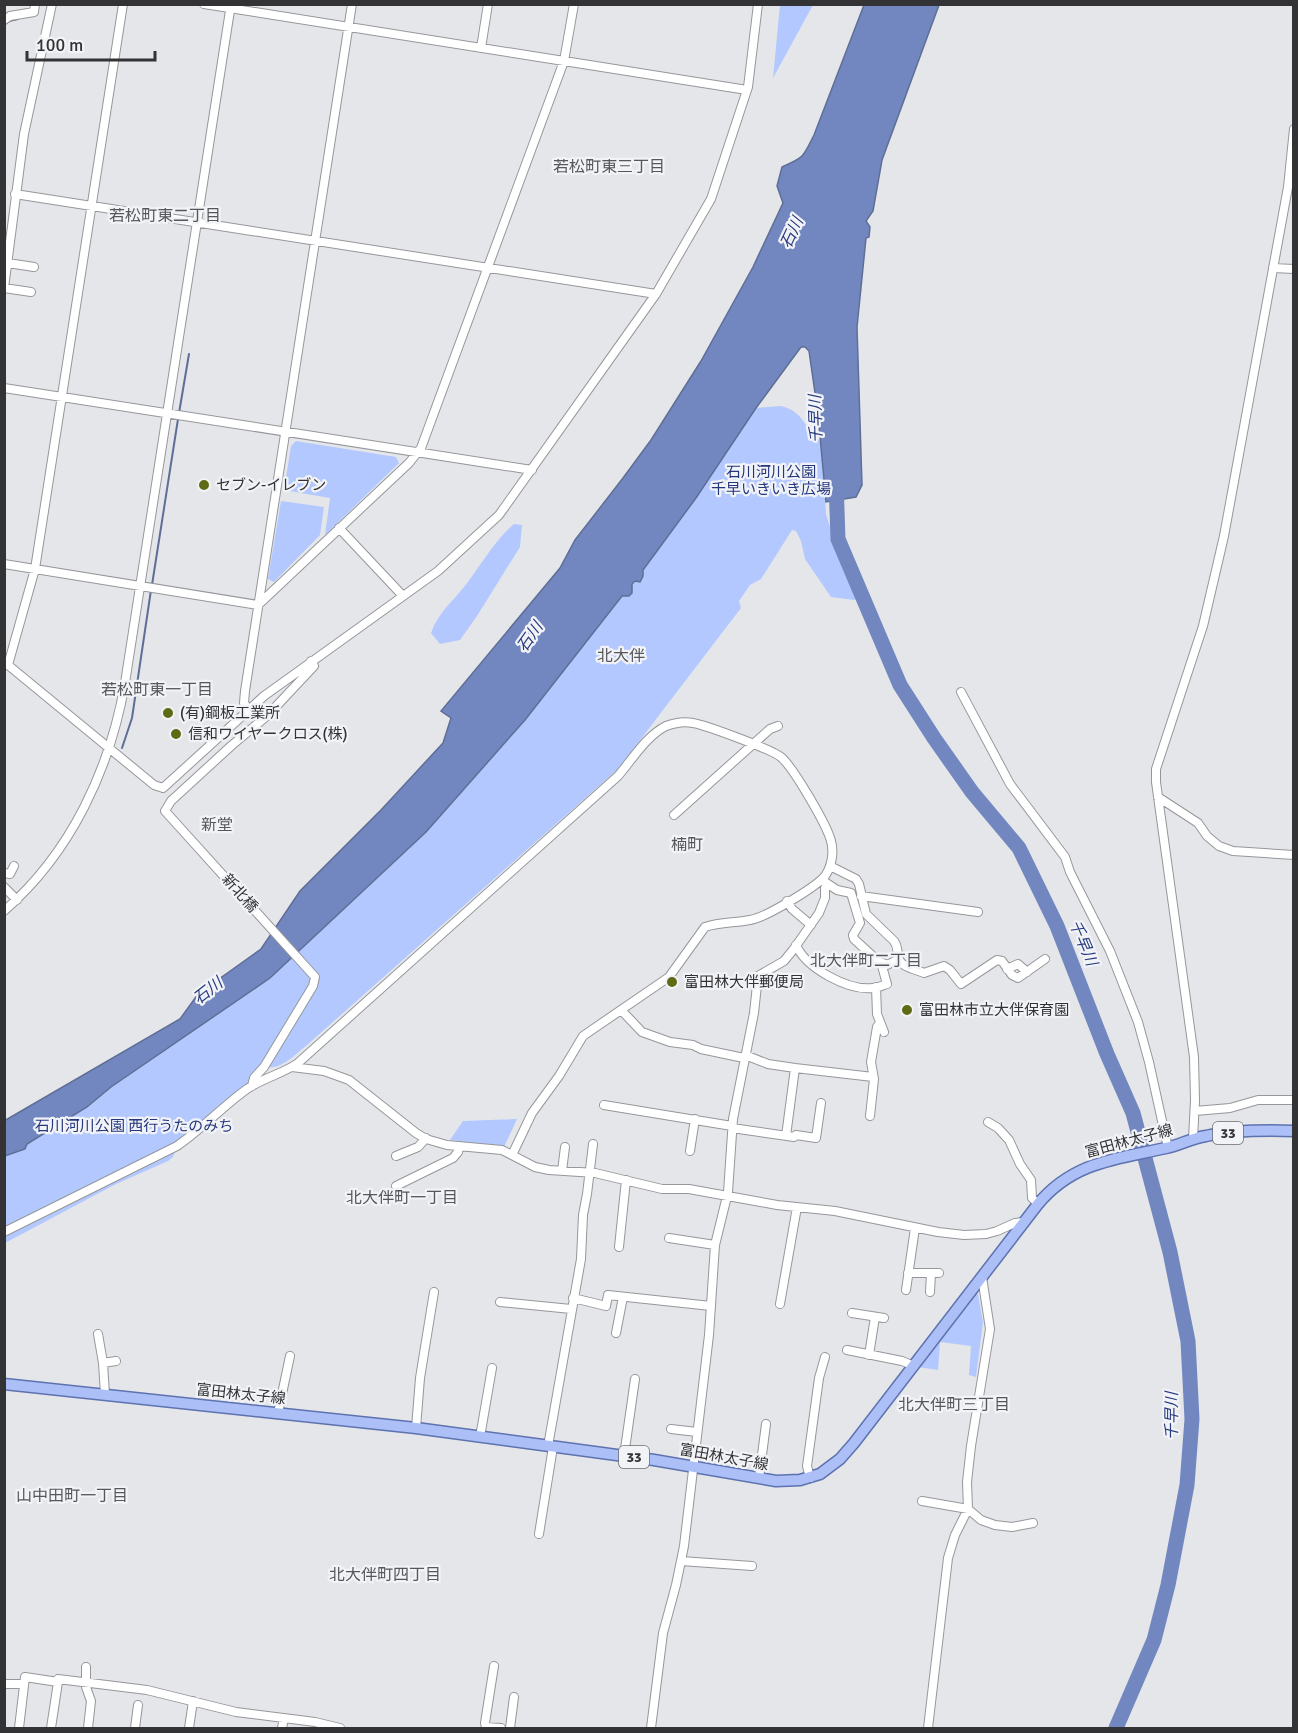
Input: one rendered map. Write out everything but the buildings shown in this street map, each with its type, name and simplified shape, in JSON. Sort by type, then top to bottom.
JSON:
[{"type":"main road","name":"富田林太子線","points":[[4,1384],[416,1428],[693,1466],[784,1482],[810,1478],[827,1469],[847,1451],[1038,1204],[1057,1186],[1078,1171],[1104,1161],[1166,1148],[1193,1139],[1233,1132],[1293,1131]]},
{"type":"street","points":[[4,20],[10,16],[34,12],[35,4]]},
{"type":"street","points":[[31,292],[5,287],[24,134],[52,4]]},
{"type":"street","points":[[123,4],[35,569],[6,664],[154,785],[163,788],[264,696],[438,571],[499,515],[656,294],[711,199],[747,90],[758,4]]},
{"type":"street","points":[[204,4],[747,90]]},
{"type":"street","points":[[249,710],[244,703],[244,691],[352,4]]},
{"type":"street","points":[[481,48],[488,4]]},
{"type":"street","points":[[258,604],[421,448],[564,61],[574,4]]},
{"type":"street","points":[[4,911],[37,879],[67,837],[99,777],[110,748],[120,709],[231,7]]},
{"type":"street","points":[[1193,1139],[1194,1057],[1156,769],[1203,626],[1224,536],[1288,187],[1293,131]]},
{"type":"street","points":[[15,194],[656,294]]},
{"type":"street","points":[[8,263],[34,267]]},
{"type":"street","points":[[1273,268],[1293,269]]},
{"type":"street","points":[[4,388],[532,470]]},
{"type":"street","points":[[339,528],[403,596]]},
{"type":"street","points":[[4,564],[258,604]]},
{"type":"street","name":"新北橋","points":[[252,1086],[252,1082],[264,1067],[313,986],[315,978],[165,811],[171,801],[275,709],[314,666],[311,661]]},
{"type":"street","points":[[961,692],[1010,784],[1065,857],[1070,872],[1110,951],[1138,1022],[1149,1062],[1166,1148]]},
{"type":"street","points":[[4,1232],[177,1146],[252,1086],[292,1067],[618,776],[658,731],[674,724],[692,723],[777,754],[792,770],[831,840],[832,857],[825,882],[823,906],[784,961],[758,976],[754,1012],[732,1127],[727,1195],[715,1245],[711,1306],[684,1546],[663,1634],[651,1728]]},
{"type":"street","points":[[674,814],[770,729],[777,726]]},
{"type":"street","points":[[1158,797],[1198,823],[1207,836],[1219,846],[1233,851],[1293,855]]},
{"type":"street","points":[[4,873],[10,874],[14,866]]},
{"type":"street","points":[[830,866],[856,879],[866,914],[897,946],[899,959],[904,965],[924,973],[944,966],[961,984],[997,960],[1002,961],[1012,975],[1018,978],[1045,959]]},
{"type":"street","points":[[512,1155],[532,1113],[559,1076],[583,1036],[669,977],[705,927],[715,923],[755,919],[825,882]]},
{"type":"street","points":[[825,882],[837,890],[851,893],[860,923],[853,936],[870,954],[887,965],[899,959]]},
{"type":"street","points":[[4,887],[16,900]]},
{"type":"street","points":[[861,896],[978,912]]},
{"type":"street","points":[[787,901],[792,909],[811,925]]},
{"type":"street","points":[[796,945],[799,952],[833,980],[862,987],[887,984],[883,963]]},
{"type":"street","points":[[876,987],[875,1001],[884,1032]]},
{"type":"street","points":[[622,1011],[642,1032],[670,1042],[745,1056],[768,1064],[873,1077]]},
{"type":"street","points":[[870,1116],[873,1077],[871,1062],[877,1027],[880,1023]]},
{"type":"street","points":[[292,1067],[324,1071],[349,1080],[416,1133],[426,1138],[459,1146],[493,1149],[512,1155],[535,1167],[590,1173],[662,1189],[689,1189],[835,1211],[915,1228],[964,1235],[997,1231],[1015,1223],[1024,1222]]},
{"type":"street","points":[[786,1136],[795,1068]]},
{"type":"street","points":[[1195,1111],[1230,1108],[1258,1100],[1293,1100]]},
{"type":"street","points":[[604,1105],[786,1136],[816,1138],[821,1103]]},
{"type":"street","points":[[690,1151],[695,1119]]},
{"type":"street","points":[[988,1122],[998,1128],[1009,1140],[1020,1164],[1032,1180],[1032,1198],[1038,1204]]},
{"type":"street","points":[[396,1156],[418,1147],[426,1138]]},
{"type":"street","points":[[539,1534],[580,1259],[592,1144]]},
{"type":"street","points":[[396,1186],[453,1158],[459,1146]]},
{"type":"street","points":[[562,1171],[565,1147]]},
{"type":"street","points":[[619,1247],[626,1180]]},
{"type":"street","points":[[780,1304],[797,1207]]},
{"type":"street","points":[[906,1290],[915,1228]]},
{"type":"street","points":[[669,1238],[715,1245]]},
{"type":"street","points":[[908,1273],[935,1273],[930,1292]]},
{"type":"street","points":[[928,1728],[948,1560],[955,1535],[968,1509],[967,1482],[971,1446],[990,1323],[982,1277]]},
{"type":"street","points":[[416,1428],[420,1378],[434,1292]]},
{"type":"street","points":[[573,1298],[606,1306],[608,1295],[711,1306]]},
{"type":"street","points":[[616,1333],[623,1297]]},
{"type":"street","points":[[500,1302],[571,1309]]},
{"type":"street","points":[[852,1313],[880,1318],[869,1355]]},
{"type":"street","points":[[98,1334],[104,1364],[105,1395]]},
{"type":"street","points":[[847,1350],[902,1361],[914,1366]]},
{"type":"street","points":[[278,1413],[290,1356]]},
{"type":"street","points":[[810,1478],[807,1466],[819,1378],[825,1357]]},
{"type":"street","points":[[104,1364],[116,1360]]},
{"type":"street","points":[[480,1437],[492,1368]]},
{"type":"street","points":[[624,1456],[635,1379]]},
{"type":"street","points":[[759,1478],[766,1425]]},
{"type":"street","points":[[671,1429],[697,1432]]},
{"type":"street","points":[[922,1501],[968,1509],[981,1520],[995,1525],[1012,1527],[1033,1523]]},
{"type":"street","points":[[681,1561],[752,1566]]},
{"type":"street","points":[[86,1666],[86,1683],[91,1701],[88,1728]]},
{"type":"street","points":[[494,1666],[485,1723],[486,1727],[501,1728]]},
{"type":"street","points":[[20,1728],[25,1677],[58,1682]]},
{"type":"street","points":[[51,1728],[58,1679],[147,1690],[236,1712],[337,1728]]},
{"type":"street","points":[[4,1684],[24,1684]]},
{"type":"street","points":[[510,1728],[514,1697]]},
{"type":"street","points":[[189,1728],[193,1701]]},
{"type":"street","points":[[135,1728],[138,1706]]},
{"type":"street","points":[[282,1728],[284,1718]]},
{"type":"green space","points":[[780,5],[813,5],[773,78]]},
{"type":"green space","name":"石川河川公園 千早いきいき広場","points":[[781,406],[795,412],[821,442],[826,514],[855,600],[831,597],[805,559],[801,541],[796,531],[792,530],[761,579],[750,585],[739,601],[741,608],[618,769],[307,1045],[279,1066],[269,1067],[177,1146],[173,1157],[168,1161],[116,1184],[5,1243],[4,1156],[24,1149],[27,1144],[87,1107],[111,1087],[270,978],[426,832],[525,720],[622,595],[635,580],[640,581],[643,570],[696,498],[756,408]]},
{"type":"green space","points":[[296,441],[396,457],[399,463],[325,535],[330,498],[284,490],[291,446]]},
{"type":"green space","points":[[281,501],[324,507],[320,535],[274,582],[268,579]]},
{"type":"green space","points":[[514,524],[522,525],[520,547],[460,640],[440,644],[431,633],[437,620],[493,546]]},
{"type":"green space","points":[[517,1119],[504,1147],[450,1140],[463,1121]]},
{"type":"green space","points":[[977,1289],[983,1322],[976,1377],[969,1375],[971,1346],[940,1342],[938,1370],[918,1367]]},
{"type":"water","name":"石川","points":[[864,5],[939,5],[882,160],[873,211],[866,221],[870,227],[869,237],[866,238],[857,327],[862,485],[856,497],[826,502],[818,414],[809,351],[801,347],[643,570],[640,582],[635,581],[632,584],[632,593],[629,596],[622,596],[525,720],[426,832],[270,978],[111,1087],[87,1107],[27,1144],[25,1149],[5,1156],[4,1121],[180,1019],[198,994],[261,949],[300,891],[381,810],[443,743],[451,718],[441,711],[560,568],[575,540],[651,440],[701,361],[753,267],[783,203],[777,186],[782,167],[802,156],[808,148]]},
{"type":"waterway","points":[[4,25],[18,19]]},
{"type":"waterway","points":[[179,413],[189,354]]},
{"type":"waterway","points":[[152,585],[178,419]]},
{"type":"waterway","name":"千早川","points":[[836,481],[838,539],[900,685],[972,792],[1019,848],[1057,926],[1107,1054],[1133,1113],[1170,1252],[1188,1341],[1192,1419],[1187,1485],[1168,1585],[1154,1640],[1116,1728]]},
{"type":"waterway","points":[[122,748],[132,718],[151,590]]},
{"type":"place","name":"セブン-イレブン","points":[[204,485]]},
{"type":"place","name":"(有)鋼板工業所","points":[[168,713]]},
{"type":"place","name":"信和ワイヤークロス(株)","points":[[176,734]]},
{"type":"place","name":"富田林大伴郵便局","points":[[672,982]]},
{"type":"place","name":"富田林市立大伴保育園","points":[[907,1010]]},
{"type":"district","name":"若松町東三丁目","points":[[609,167]]},
{"type":"district","name":"若松町東二丁目","points":[[165,216]]},
{"type":"district","name":"北大伴","points":[[621,656]]},
{"type":"district","name":"若松町東一丁目","points":[[157,690]]},
{"type":"district","name":"新堂","points":[[217,825]]},
{"type":"district","name":"楠町","points":[[687,845]]},
{"type":"district","name":"北大伴町二丁目","points":[[866,961]]},
{"type":"district","name":"北大伴町一丁目","points":[[402,1198]]},
{"type":"district","name":"北大伴町三丁目","points":[[954,1405]]},
{"type":"district","name":"山中田町一丁目","points":[[72,1496]]},
{"type":"district","name":"北大伴町四丁目","points":[[385,1575]]},
{"type":"park label","name":"石川河川公園 西行うたのみち","points":[[134,1126]]}]
